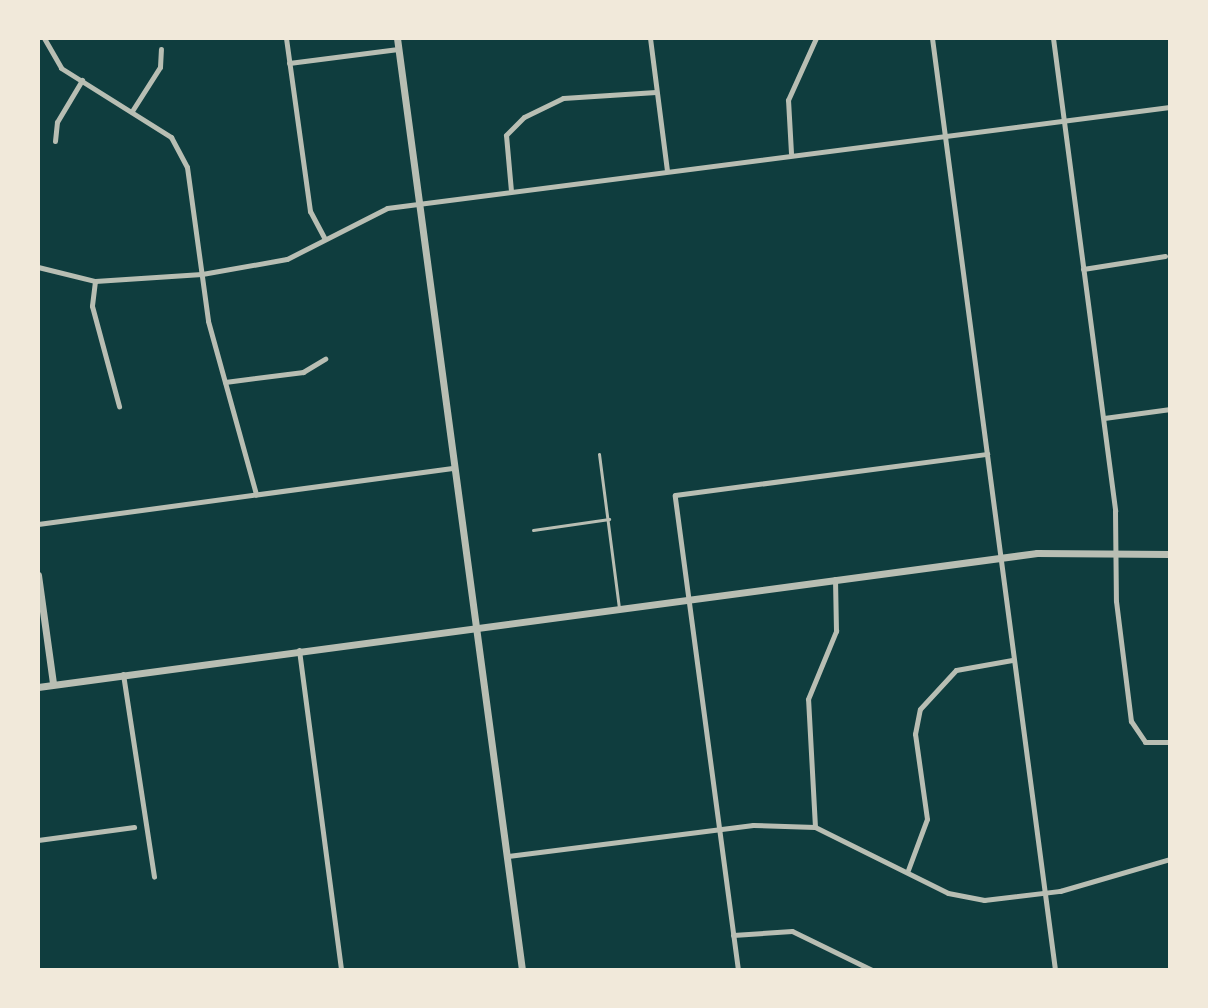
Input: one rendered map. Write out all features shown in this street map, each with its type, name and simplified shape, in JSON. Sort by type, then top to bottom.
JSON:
[{"type":"street","points":[[44,38],[61,68],[171,137],[187,167],[202,274],[225,382],[256,494]]},
{"type":"street","points":[[286,38],[310,211],[324,237]]},
{"type":"street","points":[[397,38],[522,970]]},
{"type":"street","points":[[650,38],[667,170]]},
{"type":"street","points":[[791,153],[788,100],[816,38]]},
{"type":"street","points":[[932,38],[1055,970]]},
{"type":"street","points":[[1053,38],[1104,418],[1131,721],[1145,742],[1170,742]]},
{"type":"street","points":[[132,111],[160,67],[161,49]]},
{"type":"street","points":[[289,63],[398,49]]},
{"type":"street","points":[[55,141],[57,122],[82,80]]},
{"type":"street","points":[[511,191],[506,135],[524,117],[563,98],[656,92]]},
{"type":"street","points":[[38,267],[95,281],[202,274],[274,263],[371,211],[944,132],[1170,107]]},
{"type":"street","points":[[1083,269],[1165,256]]},
{"type":"street","points":[[95,281],[92,306],[119,406]]},
{"type":"street","points":[[225,382],[303,372],[325,359]]},
{"type":"street","points":[[1104,418],[1170,409]]},
{"type":"street","points":[[738,970],[675,495],[987,454]]},
{"type":"street","points":[[38,524],[454,468]]},
{"type":"street","points":[[38,687],[123,673],[1000,558],[1115,551],[1170,554]]},
{"type":"street","points":[[38,575],[53,683]]},
{"type":"street","points":[[815,827],[808,699],[836,631],[835,579]]},
{"type":"street","points":[[299,650],[341,970]]},
{"type":"street","points":[[908,870],[927,819],[915,734],[920,709],[956,670],[1012,660]]},
{"type":"street","points":[[123,673],[154,877]]},
{"type":"street","points":[[38,840],[134,827]]},
{"type":"street","points":[[508,856],[718,830],[815,827],[967,900],[1045,893],[1170,859]]},
{"type":"street","points":[[733,935],[792,931],[872,970]]},
{"type":"lane","points":[[599,454],[619,608]]},
{"type":"lane","points":[[533,530],[609,519]]}]
